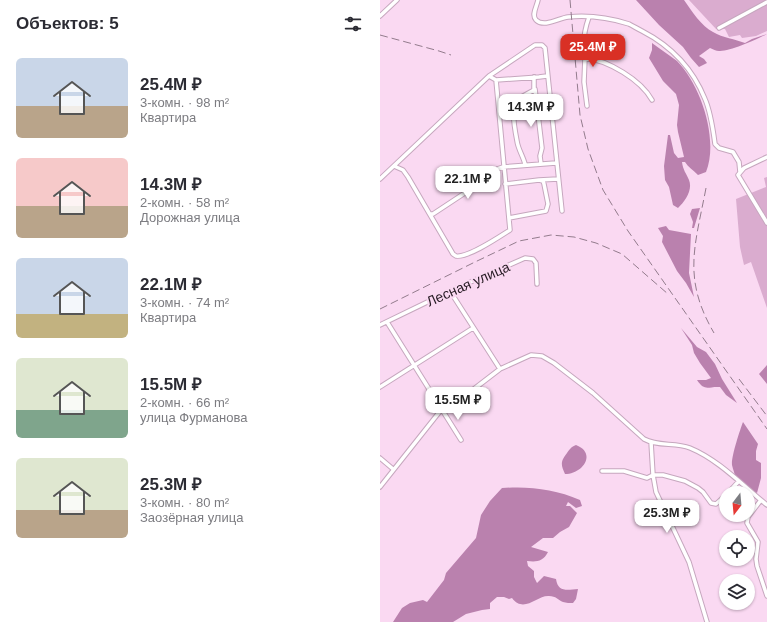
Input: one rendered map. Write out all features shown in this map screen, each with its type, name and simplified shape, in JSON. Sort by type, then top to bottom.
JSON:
[{"type":"street","points":[[380,16],[397,0]]},
{"type":"street","points":[[538,0],[534,14],[538,22],[545,23],[568,17],[602,18],[630,25],[657,39],[679,57],[692,73],[705,99],[715,144],[719,148],[733,152],[739,162],[739,173],[767,223]]},
{"type":"street","points":[[719,28],[767,2]]},
{"type":"street","points":[[587,106],[584,82],[585,58],[583,41],[585,27],[589,17]]},
{"type":"street","points":[[380,179],[489,76],[535,45],[542,45],[545,48],[562,210]]},
{"type":"street","points":[[585,58],[604,63],[622,72],[647,91],[652,100]]},
{"type":"street","points":[[489,76],[496,80],[547,76]]},
{"type":"street","points":[[534,77],[542,148],[540,156],[541,164]]},
{"type":"street","points":[[394,166],[403,170],[408,177],[453,254],[458,257],[496,240],[510,230],[496,80]]},
{"type":"street","points":[[525,164],[523,154],[517,142],[513,108],[516,100],[535,89]]},
{"type":"street","points":[[739,173],[744,168],[767,158]]},
{"type":"street","points":[[430,214],[433,214],[488,179],[495,171],[503,167],[525,164],[556,163]]},
{"type":"street","points":[[505,184],[558,179]]},
{"type":"street","points":[[509,218],[546,211],[548,204],[544,184],[543,181],[539,180]]},
{"type":"street","name":"Лесная улица","points":[[380,325],[450,291],[525,258],[533,259],[536,263],[537,284]]},
{"type":"street","points":[[450,291],[500,369]]},
{"type":"street","points":[[387,322],[461,440]]},
{"type":"street","points":[[380,387],[473,328]]},
{"type":"street","points":[[380,487],[441,410],[470,392],[500,369],[531,355],[542,356],[554,363],[593,393],[639,436],[651,442],[687,447],[697,451],[712,460],[767,505]]},
{"type":"street","points":[[651,442],[654,485],[659,500],[689,562],[707,622]]},
{"type":"street","points":[[380,458],[394,469]]},
{"type":"street","points":[[602,471],[624,471],[647,478],[653,475],[664,475],[694,485],[703,492],[712,504],[716,504],[719,501]]},
{"type":"street","points":[[734,486],[738,482]]},
{"type":"street","points":[[761,500],[748,517],[747,523],[758,542],[756,559],[757,566],[767,596]]},
{"type":"shaded area","points":[[636,0],[684,0],[697,18],[709,30],[721,36],[745,43],[767,34],[750,42],[724,51],[710,48],[699,56],[707,63],[699,67],[683,47],[659,25]]},
{"type":"shaded area","points":[[689,0],[767,0],[767,31],[756,36],[742,38],[740,35],[729,37],[725,29],[716,29]]},
{"type":"shaded area","points":[[652,43],[677,61],[686,71],[700,98],[709,129],[710,145],[706,172],[698,175],[685,162],[682,162],[689,180],[690,188],[686,199],[678,208],[673,205],[669,187],[665,180],[664,166],[668,135],[670,135],[674,153],[678,158],[684,157],[677,125],[679,105],[676,94],[663,81],[649,58],[652,50]]},
{"type":"shaded area","points":[[767,177],[767,308],[751,262],[744,265],[740,247],[736,199],[766,187],[764,178]]},
{"type":"shaded area","points":[[700,208],[694,228],[692,228],[693,222],[690,214],[692,209]]},
{"type":"shaded area","points":[[666,226],[669,230],[691,234],[689,273],[694,297],[677,271],[662,242],[663,236],[658,228]]},
{"type":"shaded area","points":[[681,328],[697,347],[706,352],[715,364],[722,379],[737,403],[726,395],[720,387],[707,388],[702,386],[697,380],[706,380],[711,378],[694,353],[692,345]]},
{"type":"shaded area","points":[[767,365],[767,384],[759,374]]},
{"type":"shaded area","points":[[743,422],[758,444],[756,460],[761,463],[761,478],[757,493],[755,492],[755,486],[745,486],[735,478],[732,461]]},
{"type":"shaded area","points":[[576,445],[586,453],[585,462],[577,471],[565,474],[562,461],[570,449]]},
{"type":"shaded area","points":[[522,487],[542,489],[561,493],[580,500],[582,506],[576,508],[568,502],[566,506],[570,506],[577,513],[569,527],[553,538],[543,538],[531,547],[548,552],[544,558],[539,561],[527,561],[528,566],[534,571],[534,577],[537,583],[544,576],[556,579],[559,586],[563,589],[578,589],[576,599],[573,603],[563,602],[551,596],[544,596],[526,604],[521,604],[512,598],[497,597],[490,603],[490,609],[466,614],[453,622],[393,622],[402,608],[410,603],[423,600],[427,602],[444,580],[446,573],[476,538],[481,515],[490,501],[502,488]]},
{"type":"railway","points":[[570,0],[580,115],[588,149],[603,190],[628,231],[767,429]]},
{"type":"railway","points":[[380,35],[451,55]]},
{"type":"railway","points":[[706,188],[695,245],[694,262],[698,295],[704,313],[714,333]]},
{"type":"railway","points":[[380,309],[519,241],[551,235],[574,237],[596,243],[622,254],[668,294]]},
{"type":"railway","points":[[739,379],[767,416]]}]
